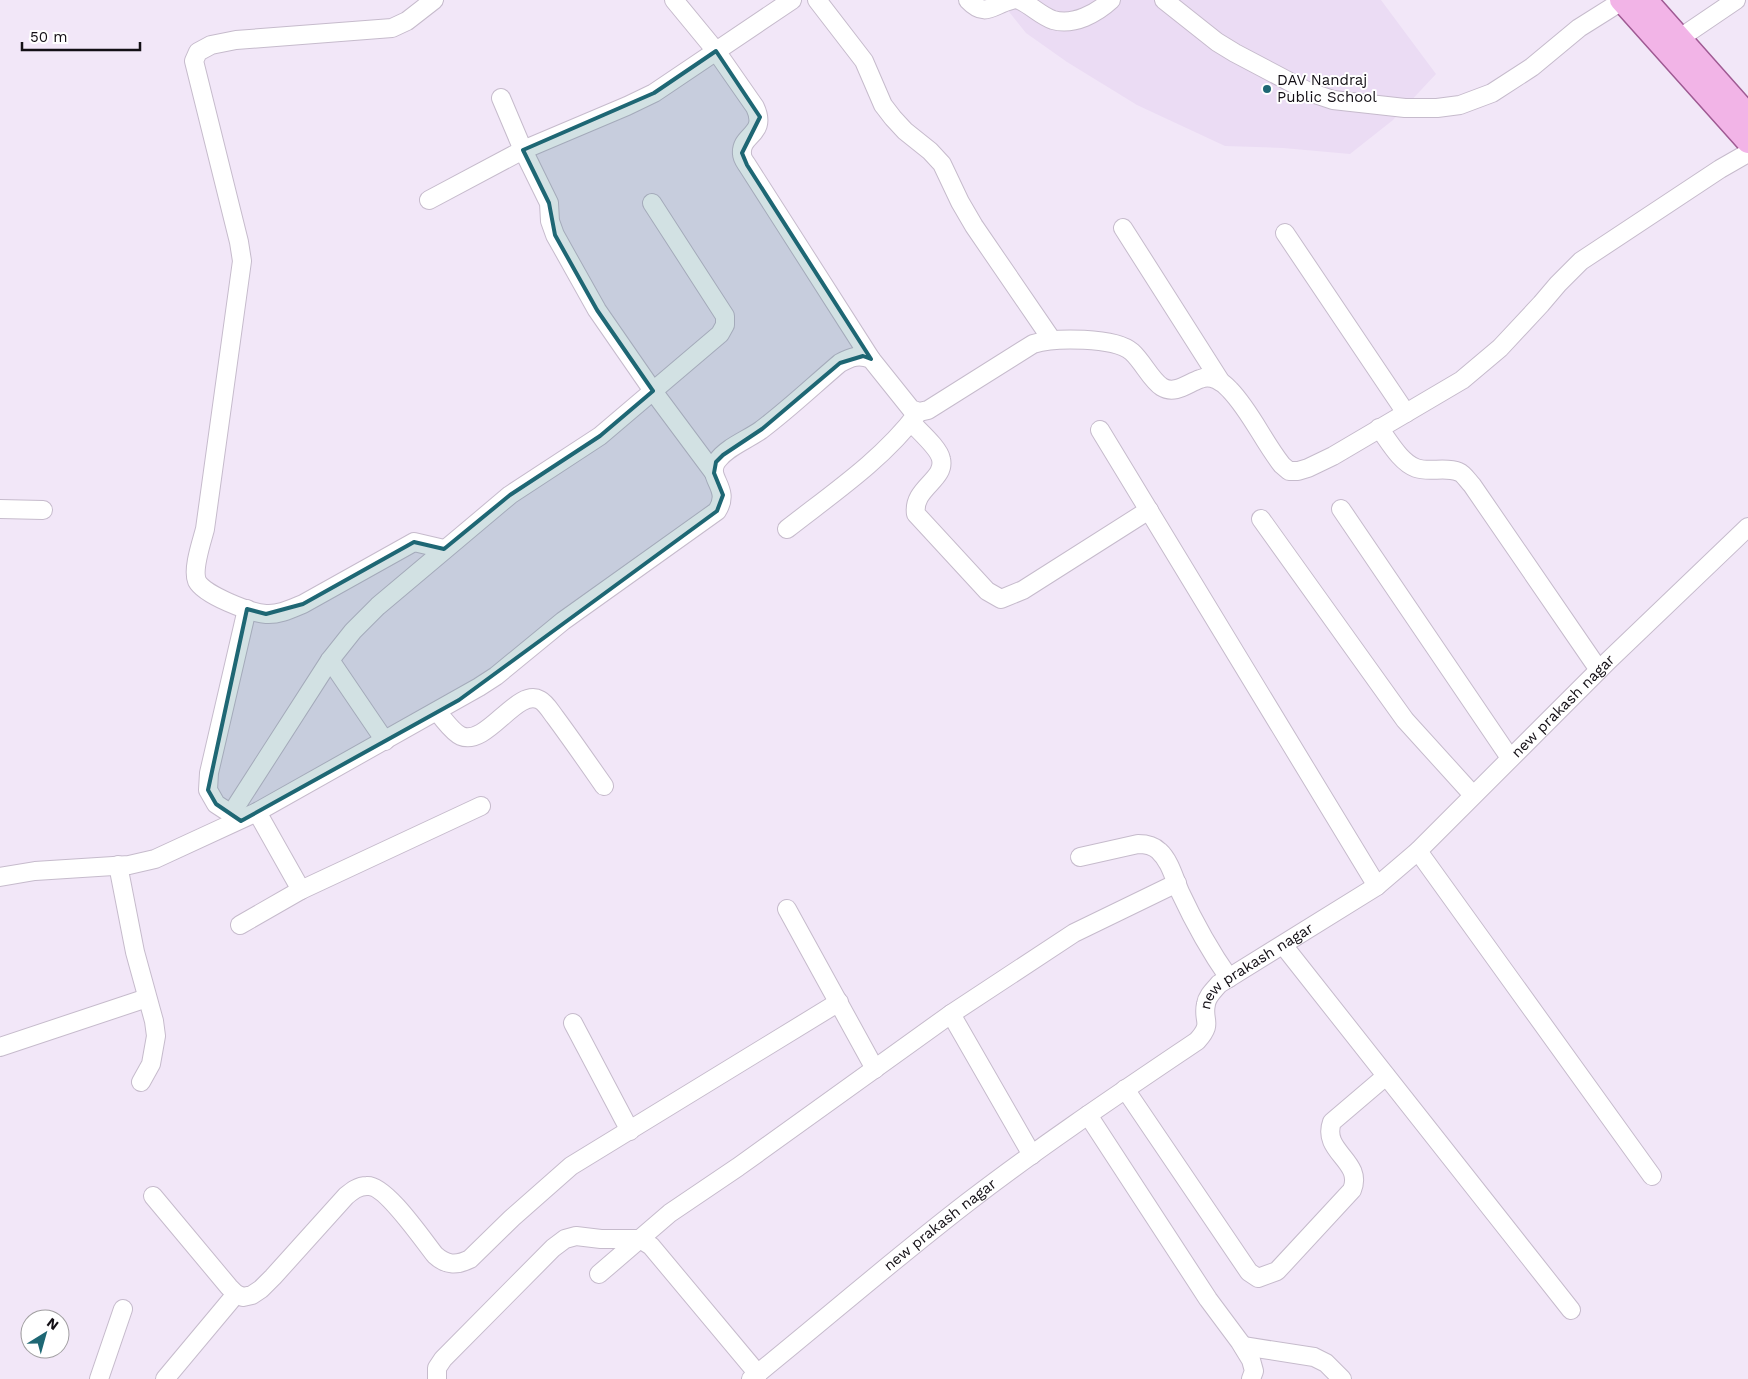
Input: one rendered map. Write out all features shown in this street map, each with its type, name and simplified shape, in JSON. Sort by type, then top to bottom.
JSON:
[{"type":"main road","points":[[1646,0],[1748,115]]},
{"type":"main road","points":[[1622,1],[1748,142]]},
{"type":"street","points":[[434,0],[407,21],[392,28],[236,40],[212,46],[198,52],[194,61],[240,242],[242,261],[205,528],[195,571],[197,581],[204,590],[246,609],[266,614],[283,612],[303,604],[414,542],[444,549]]},
{"type":"street","points":[[674,0],[716,51],[760,117],[756,129],[745,142],[743,148],[742,153],[747,166],[871,360],[911,409],[941,458],[941,466],[936,476],[919,496],[915,505],[916,514],[987,591],[1001,599],[1023,590],[1150,510]]},
{"type":"street","points":[[429,200],[523,150],[654,93],[792,0]]},
{"type":"street","points":[[817,0],[864,61],[883,105],[892,118],[905,131],[930,150],[942,164],[974,226],[1052,340]]},
{"type":"street","points":[[968,0],[974,6],[983,10],[991,9],[1012,0]]},
{"type":"street","points":[[1019,0],[1053,20],[1064,21],[1093,14],[1111,0]]},
{"type":"street","points":[[1164,0],[1217,42],[1309,92],[1333,100],[1405,108],[1437,108],[1460,105],[1492,93],[1532,67],[1579,28],[1622,1]]},
{"type":"street","points":[[1680,38],[1736,0]]},
{"type":"street","points":[[0,877],[35,871],[143,863],[155,859],[236,817],[257,812],[437,712],[496,676],[563,621],[717,511],[722,502],[723,495],[714,473],[653,391],[597,310],[555,235],[550,221],[549,203],[523,150],[501,98]]},
{"type":"street","points":[[787,529],[866,466],[891,444],[915,417],[1033,344],[1044,340],[1078,339],[1118,345],[1130,350],[1163,388],[1172,390],[1184,387],[1202,378],[1210,377],[1221,382],[1230,389],[1282,465],[1289,471],[1308,468],[1333,456],[1462,380],[1500,348],[1581,261],[1720,169],[1748,153]]},
{"type":"street","points":[[236,817],[330,660],[353,631],[378,606],[510,495],[600,436],[720,334],[725,325],[725,316],[652,203]]},
{"type":"street","points":[[1123,228],[1221,382]]},
{"type":"street","points":[[1285,233],[1406,413]]},
{"type":"street","points":[[714,473],[716,462],[723,455],[762,429],[840,363],[850,358],[863,356],[871,360]]},
{"type":"street","points":[[1379,428],[1402,458],[1415,468],[1429,470],[1448,469],[1460,472],[1478,493],[1599,670]]},
{"type":"street","points":[[1100,430],[1377,886]]},
{"type":"street","points":[[0,509],[42,510]]},
{"type":"street","points":[[1341,509],[1510,758]]},
{"type":"street","points":[[1262,519],[1405,720],[1473,795]]},
{"type":"street","name":"new prakash nagar","points":[[755,1376],[907,1250],[970,1201],[1088,1115],[1197,1041],[1205,1032],[1207,1021],[1205,1005],[1208,997],[1220,984],[1377,886],[1418,851],[1599,670],[1748,527]]},
{"type":"street","points":[[236,817],[216,804],[208,790],[209,773],[246,609]]},
{"type":"street","points":[[330,660],[385,741]]},
{"type":"street","points":[[437,712],[462,736],[472,738],[522,702],[532,698],[541,700],[604,786]]},
{"type":"street","points":[[240,925],[301,890],[481,806]]},
{"type":"street","points":[[257,812],[301,890]]},
{"type":"street","points":[[1080,857],[1138,844],[1148,844],[1159,850],[1166,859],[1207,945],[1229,978]]},
{"type":"street","points":[[1418,851],[1652,1176]]},
{"type":"street","points":[[118,865],[135,952],[154,1021],[155,1044],[151,1064],[141,1082]]},
{"type":"street","points":[[599,1274],[670,1213],[738,1167],[951,1014],[1074,934],[1177,883]]},
{"type":"street","points":[[787,909],[875,1068]]},
{"type":"street","points":[[1282,945],[1571,1310]]},
{"type":"street","points":[[0,1047],[147,998]]},
{"type":"street","points":[[153,1196],[236,1294],[243,1297],[252,1295],[261,1289],[346,1196],[356,1188],[369,1185],[379,1189],[390,1198],[435,1255],[442,1261],[450,1264],[461,1263],[470,1259],[512,1218],[572,1166],[596,1149],[630,1131],[840,1002]]},
{"type":"street","points":[[951,1014],[1032,1155]]},
{"type":"street","points":[[572,1024],[630,1131]]},
{"type":"street","points":[[1125,1089],[1248,1272],[1258,1278],[1277,1271],[1352,1190],[1356,1181],[1354,1172],[1330,1140],[1329,1131],[1332,1122],[1386,1076]]},
{"type":"street","points":[[1088,1115],[1208,1299],[1243,1346],[1254,1370],[1251,1379]]},
{"type":"street","points":[[438,1379],[438,1368],[443,1359],[540,1260],[565,1239],[576,1236],[601,1239],[640,1239],[651,1246],[755,1376]]},
{"type":"street","points":[[164,1379],[236,1294]]},
{"type":"street","points":[[99,1379],[123,1309]]},
{"type":"street","points":[[1243,1346],[1314,1357],[1326,1362],[1342,1379]]},
{"type":"highlighted area","points":[[716,51],[760,117],[742,153],[747,165],[871,359],[863,356],[840,363],[762,429],[723,455],[716,462],[714,473],[723,495],[717,511],[459,700],[241,821],[216,804],[208,790],[247,609],[266,614],[303,604],[414,542],[444,549],[510,495],[600,436],[653,391],[597,310],[555,235],[549,203],[523,150],[654,93]]},
{"type":"shaded area","name":"DAV Nandraj Public School","points":[[1004,0],[1381,0],[1436,74],[1393,120],[1350,154],[1283,148],[1225,146],[1137,105],[1067,62],[1026,33],[1002,3]]},
{"type":"place","name":"DAV Nandraj Public School","points":[[1267,89]]}]
